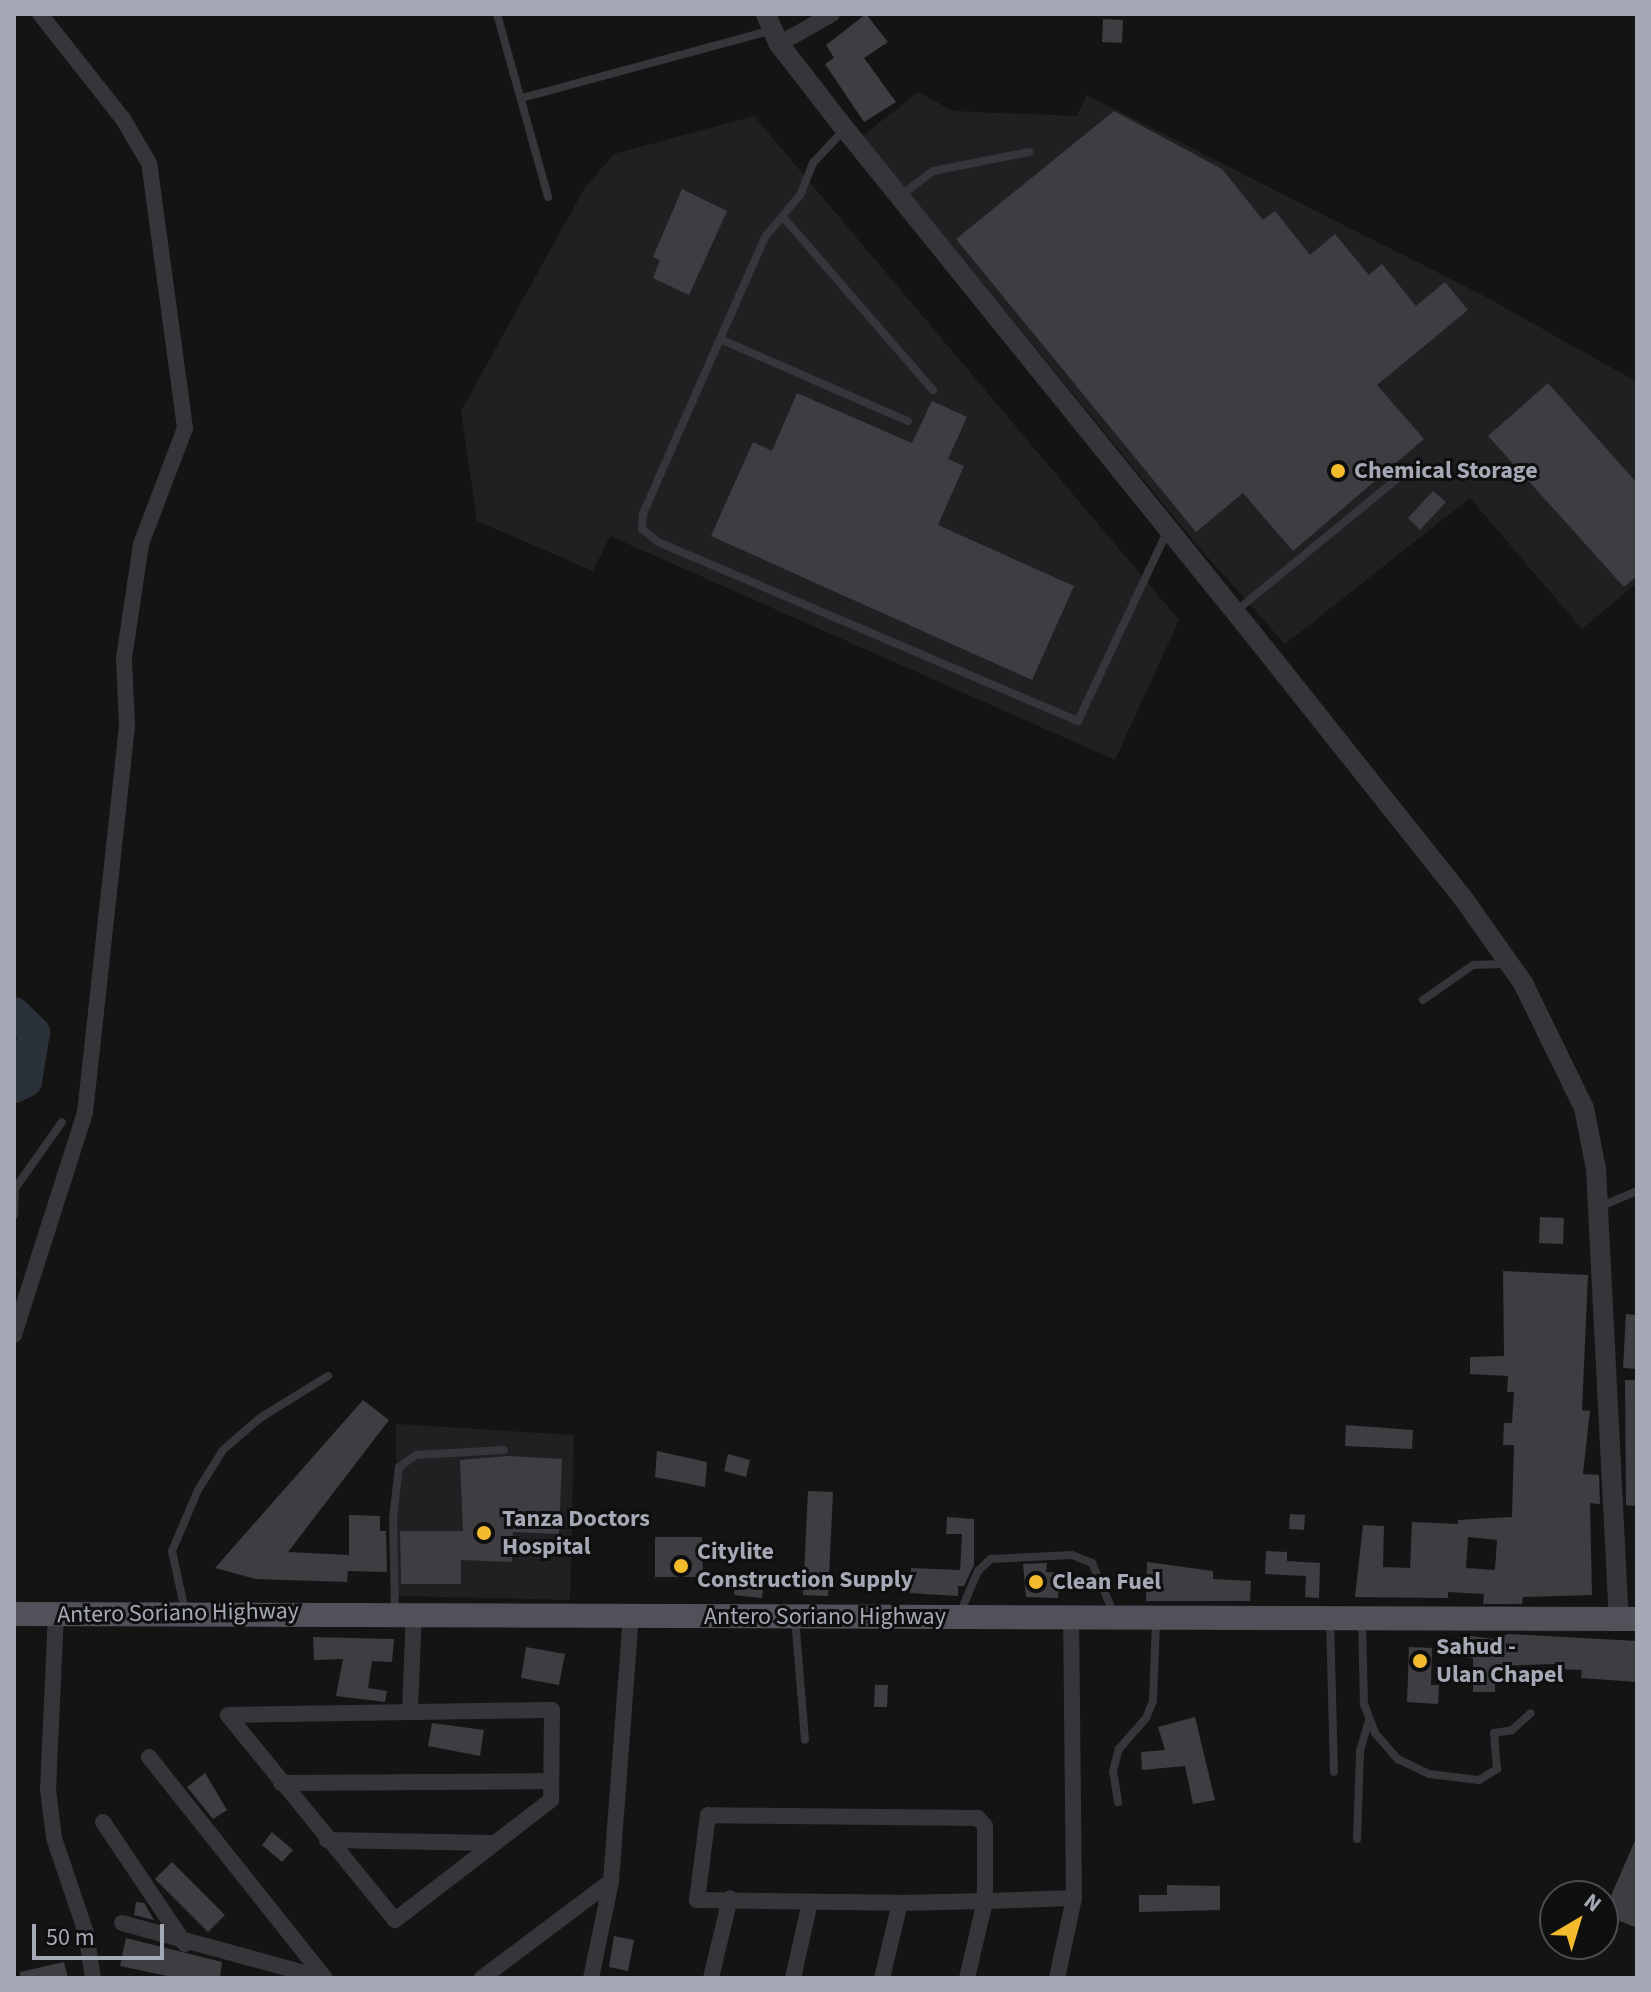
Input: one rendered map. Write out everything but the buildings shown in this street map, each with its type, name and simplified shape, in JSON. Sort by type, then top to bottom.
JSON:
[{"type":"main road","name":"Antero Soriano Highway","points":[[14,1614],[405,1612],[631,1618],[1628,1619]]},
{"type":"street","points":[[14,1335],[20,1294],[85,1113],[127,725],[124,658],[141,544],[185,428],[149,163],[123,119],[40,14]]},
{"type":"street","points":[[832,14],[772,29],[845,129],[1236,612],[1510,964],[1584,1108],[1598,1207],[1628,1619]]},
{"type":"street","points":[[405,1612],[410,1711]]},
{"type":"street","points":[[56,1614],[48,1789],[54,1838],[86,1933],[93,1978]]},
{"type":"street","points":[[1057,1978],[1074,1898],[1071,1617]]},
{"type":"street","points":[[591,1978],[611,1881],[631,1618]]},
{"type":"street","points":[[552,1710],[551,1781],[551,1800],[395,1920],[228,1715],[552,1710]]},
{"type":"street","points":[[149,1757],[324,1978]]},
{"type":"street","points":[[281,1783],[551,1781]]},
{"type":"street","points":[[967,1978],[985,1901],[985,1826],[978,1818],[708,1815],[697,1900],[730,1898],[900,1903],[985,1901],[1074,1898]]},
{"type":"street","points":[[103,1822],[185,1944]]},
{"type":"street","points":[[327,1840],[494,1843]]},
{"type":"street","points":[[482,1978],[611,1881]]},
{"type":"street","points":[[711,1978],[730,1898]]},
{"type":"street","points":[[793,1978],[810,1902]]},
{"type":"street","points":[[882,1978],[900,1903]]},
{"type":"street","points":[[122,1923],[185,1944],[324,1978]]},
{"type":"lane","points":[[497,14],[548,197]]},
{"type":"lane","points":[[522,98],[772,29]]},
{"type":"lane","points":[[845,129],[813,163],[800,195],[765,237],[643,513],[642,529],[658,542],[1078,721],[1168,530]]},
{"type":"lane","points":[[899,196],[933,171],[1029,152]]},
{"type":"lane","points":[[783,217],[933,390]]},
{"type":"lane","points":[[720,339],[908,421]]},
{"type":"lane","points":[[1236,612],[1403,474]]},
{"type":"lane","points":[[1423,1000],[1473,965],[1510,964]]},
{"type":"lane","points":[[14,1215],[14,1190],[62,1122]]},
{"type":"lane","points":[[1598,1207],[1637,1191]]},
{"type":"lane","points":[[185,1612],[172,1551],[198,1490],[223,1450],[260,1418],[328,1376]]},
{"type":"lane","points":[[405,1612],[393,1518],[399,1467],[416,1455],[504,1450]]},
{"type":"lane","points":[[958,1617],[983,1565],[1001,1555],[1072,1555],[1092,1563],[1115,1618]]},
{"type":"lane","points":[[795,1617],[805,1740]]},
{"type":"lane","points":[[1118,1802],[1113,1771],[1119,1749],[1146,1718],[1153,1701],[1156,1618]]},
{"type":"lane","points":[[1330,1618],[1334,1772]]},
{"type":"lane","points":[[1362,1618],[1364,1704],[1375,1733],[1398,1759],[1429,1774],[1479,1780],[1497,1769],[1494,1733],[1512,1730],[1531,1713]]},
{"type":"lane","points":[[1357,1839],[1360,1751],[1369,1718]]},
{"type":"shaded area","points":[[919,92],[952,111],[1077,116],[1087,95],[1486,297],[1637,382],[1637,583],[1582,629],[1470,498],[1285,644],[1196,544],[862,136]]},
{"type":"shaded area","points":[[754,116],[1179,620],[1115,760],[610,536],[593,571],[477,521],[461,411],[584,189],[614,154]]},
{"type":"shaded area","name":"Tanza Doctors Hospital","points":[[396,1424],[574,1435],[570,1600],[397,1596]]},
{"type":"waterway","points":[[14,1013],[34,1032],[26,1081],[14,1087]]},
{"type":"place","name":"Chemical Storage","points":[[1338,471]]},
{"type":"place","name":"Tanza Doctors Hospital","points":[[484,1533]]},
{"type":"place","name":"Citylite Construction Supply","points":[[681,1566]]},
{"type":"place","name":"Clean Fuel","points":[[1036,1582]]},
{"type":"place","name":"Sahud - Ulan Chapel","points":[[1420,1661]]}]
